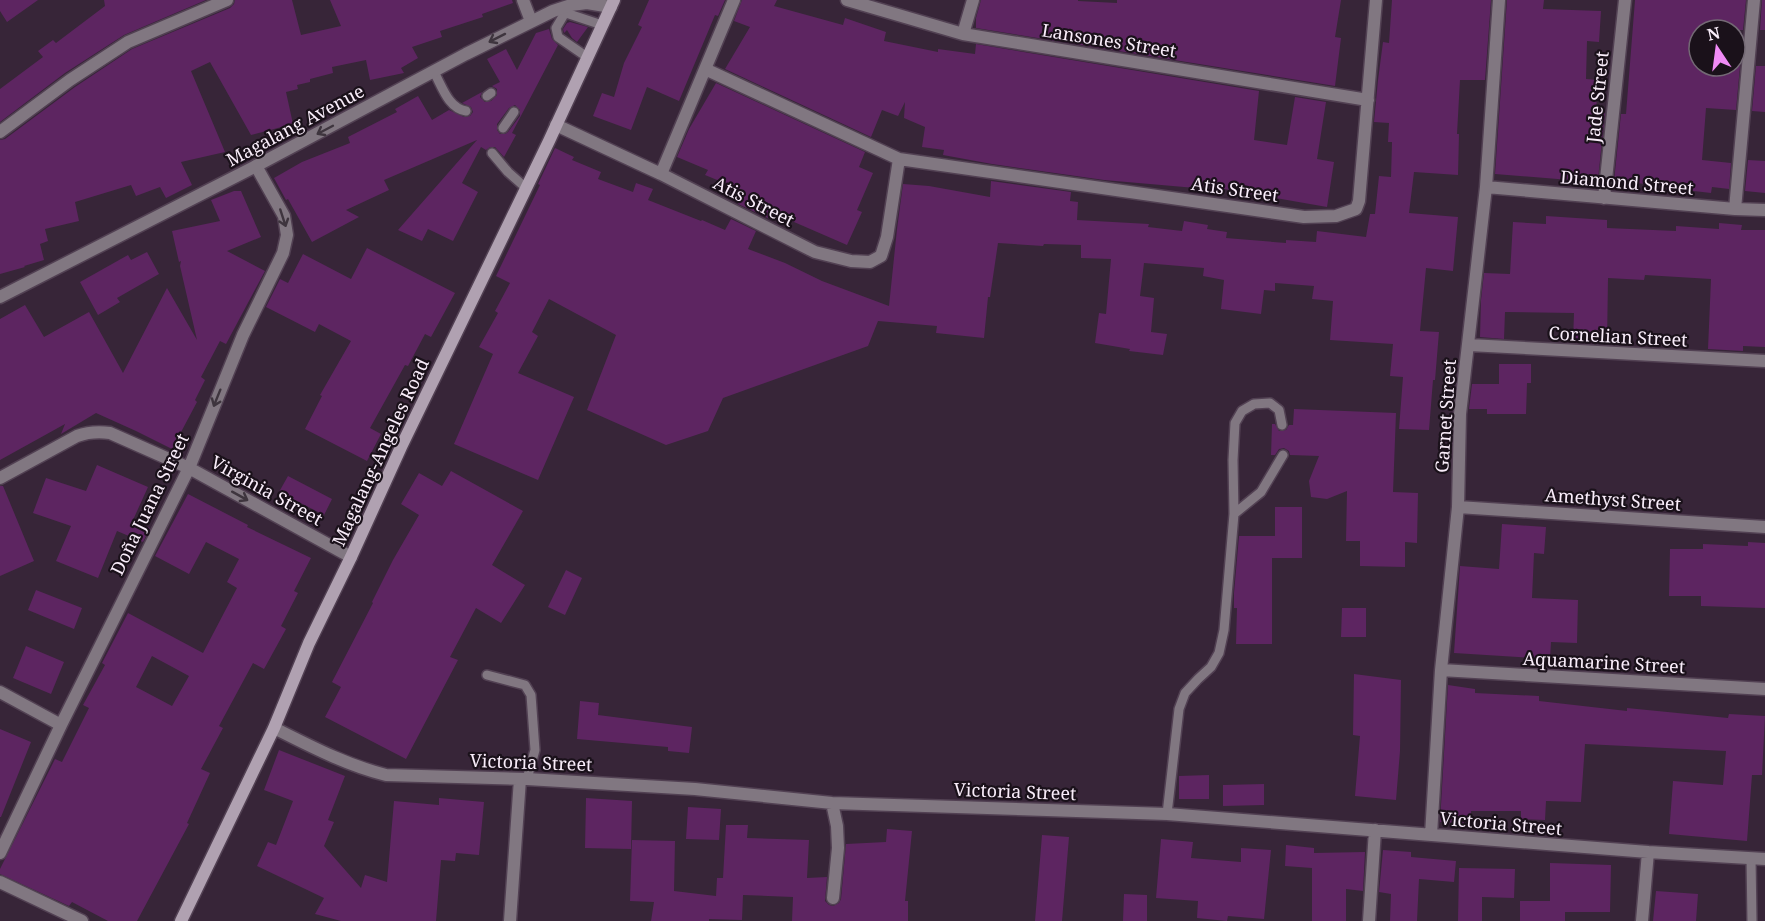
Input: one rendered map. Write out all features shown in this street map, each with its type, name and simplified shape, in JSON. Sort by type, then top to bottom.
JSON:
[{"type":"main road","name":"Magalang-Angeles Road","points":[[182,921],[274,728],[309,643],[401,447],[613,3]]},
{"type":"street","points":[[0,132],[70,80],[128,42],[227,0]]},
{"type":"street","points":[[523,0],[531,21]]},
{"type":"street","points":[[661,174],[735,0]]},
{"type":"street","name":"Lansones Street","points":[[847,0],[963,34],[1368,100]]},
{"type":"street","points":[[963,34],[973,0]]},
{"type":"street","name":"Atis Street","points":[[705,69],[899,159],[1304,217],[1336,216],[1356,209],[1359,201],[1376,0]]},
{"type":"street","name":"Garnet Street","points":[[1431,835],[1441,670],[1458,507],[1460,414],[1486,187],[1499,0]]},
{"type":"street","name":"Jade Street","points":[[1605,198],[1625,0]]},
{"type":"street","points":[[1735,209],[1754,0]]},
{"type":"street","name":"Magalang Avenue","points":[[0,297],[256,166],[531,21],[553,11],[587,3],[613,3]]},
{"type":"street","name":"Atis Street","points":[[556,125],[661,174],[815,252],[851,261],[870,262],[881,256],[899,159]]},
{"type":"street","name":"Doña Juana Street","points":[[0,853],[189,468],[243,335],[283,253],[287,234],[284,216],[256,166]]},
{"type":"street","name":"Diamond Street","points":[[1486,187],[1765,210]]},
{"type":"street","name":"Cornelian Street","points":[[1469,345],[1765,361]]},
{"type":"street","name":"Virginia Street","points":[[0,478],[77,436],[88,432],[110,433],[189,468],[351,556]]},
{"type":"street","name":"Amethyst Street","points":[[1458,507],[1765,527]]},
{"type":"street","name":"Aquamarine Street","points":[[1441,670],[1765,689]]},
{"type":"street","points":[[0,692],[61,725]]},
{"type":"street","name":"Victoria Street","points":[[274,728],[305,745],[370,771],[386,775],[523,779],[695,789],[832,803],[1167,814],[1765,859]]},
{"type":"street","points":[[510,921],[523,779]]},
{"type":"street","points":[[832,803],[837,826],[838,848],[833,898]]},
{"type":"street","points":[[1370,921],[1375,830]]},
{"type":"street","points":[[1642,921],[1648,852]]},
{"type":"street","points":[[0,882],[82,921]]},
{"type":"lane","points":[[587,57],[558,37],[556,28],[567,9],[602,25]]},
{"type":"lane","points":[[434,72],[453,105],[459,110],[466,111]]},
{"type":"lane","points":[[503,128],[514,112]]},
{"type":"lane","points":[[492,153],[526,188]]},
{"type":"lane","points":[[1167,814],[1179,710],[1185,693],[1211,667],[1219,653],[1224,630],[1234,514],[1233,460],[1236,423],[1242,411],[1254,404],[1270,403],[1279,410],[1282,425]]},
{"type":"lane","points":[[1234,514],[1261,492],[1284,455]]},
{"type":"lane","points":[[487,675],[525,685],[531,695],[535,750],[523,779]]},
{"type":"lane","points":[[1750,858],[1752,921]]},
{"type":"building","points":[[0,0],[38,0],[7,22],[0,11]]},
{"type":"building","points":[[104,0],[206,0],[124,35],[65,73],[0,122],[0,89],[43,57],[38,51],[53,40],[56,43],[105,6]]},
{"type":"building","points":[[235,0],[292,0],[301,35],[341,26],[330,0],[512,0],[513,3],[482,14],[483,17],[440,31],[442,37],[412,47],[418,58],[401,68],[404,73],[370,80],[366,60],[332,67],[333,73],[310,79],[310,82],[297,85],[298,89],[286,92],[293,124],[251,135],[210,62],[191,71],[225,152],[181,162],[192,185],[166,198],[160,187],[136,196],[131,185],[75,202],[79,221],[45,229],[48,241],[40,244],[44,260],[0,274],[0,140],[5,139],[75,87],[132,49],[230,8]]},
{"type":"building","points":[[649,0],[725,0],[718,16],[715,15],[679,101],[647,87],[631,130],[593,116],[602,93],[614,97],[624,63],[642,27],[638,25]]},
{"type":"building","points":[[742,0],[777,0],[774,6],[843,25],[845,18],[886,32],[884,41],[938,52],[938,49],[975,54],[976,44],[1259,91],[1254,140],[1287,145],[1295,97],[1326,102],[1317,159],[1334,162],[1327,207],[1207,186],[1207,189],[1104,180],[943,155],[944,150],[922,147],[925,127],[904,118],[905,102],[898,116],[882,110],[871,137],[725,69],[750,27],[734,21]]},
{"type":"building","points":[[981,0],[1078,0],[1117,3],[1117,0],[1341,0],[1335,37],[1341,38],[1335,86],[976,28]]},
{"type":"building","points":[[1392,0],[1491,0],[1485,80],[1460,80],[1457,134],[1459,134],[1458,175],[1414,172],[1409,213],[1458,217],[1453,271],[1426,268],[1420,331],[1439,332],[1429,430],[1399,429],[1403,377],[1390,376],[1393,344],[1330,340],[1333,301],[1312,299],[1314,286],[1275,283],[1275,291],[1264,290],[1261,314],[1221,309],[1224,280],[1203,276],[1204,268],[1144,263],[1140,296],[1154,298],[1151,332],[1167,334],[1163,355],[1129,351],[1130,349],[1095,343],[1099,313],[1106,314],[1111,259],[1081,258],[1081,245],[1044,244],[1043,246],[998,243],[990,297],[988,297],[984,338],[936,333],[937,326],[878,321],[868,346],[723,398],[708,431],[666,445],[587,410],[616,335],[549,299],[532,332],[538,336],[518,373],[574,397],[538,480],[454,444],[493,354],[479,347],[498,313],[495,311],[510,283],[496,276],[540,185],[538,184],[555,148],[574,157],[572,160],[601,172],[598,179],[633,192],[636,183],[653,189],[648,200],[725,230],[731,219],[756,231],[748,249],[785,263],[822,281],[889,306],[903,184],[929,186],[990,197],[991,181],[1071,192],[1070,201],[1078,202],[1077,220],[1149,224],[1148,227],[1182,231],[1184,221],[1208,225],[1207,229],[1227,232],[1226,238],[1286,243],[1286,240],[1316,242],[1317,231],[1366,237],[1370,214],[1375,214],[1379,176],[1391,177],[1392,142],[1388,142],[1389,123],[1374,122],[1383,42],[1389,43]]},
{"type":"building","points":[[1507,0],[1544,0],[1543,9],[1601,11],[1599,42],[1587,41],[1586,79],[1598,80],[1596,112],[1605,113],[1598,179],[1583,178],[1582,181],[1495,174]]},
{"type":"building","points":[[1635,0],[1746,0],[1744,18],[1687,18],[1687,78],[1739,78],[1736,110],[1706,108],[1702,160],[1731,163],[1729,189],[1712,187],[1711,193],[1614,181],[1621,114],[1626,114]]},
{"type":"building","points":[[1762,0],[1765,0],[1765,30],[1760,30]]},
{"type":"building","points":[[570,22],[588,27],[577,42],[567,30],[564,33],[563,29]]},
{"type":"building","points":[[549,29],[552,39],[558,45],[512,133],[516,135],[504,157],[495,147],[486,150],[481,147],[462,183],[478,192],[453,241],[428,229],[422,241],[398,230],[477,140],[384,180],[389,190],[346,210],[359,217],[312,242],[274,178],[302,162],[350,143],[348,137],[397,112],[395,109],[418,96],[432,120],[449,110],[464,117],[470,116],[473,112],[471,107],[462,103],[482,92],[480,97],[485,102],[491,101],[497,95],[497,89],[492,86],[500,82],[487,59],[506,49],[517,70],[536,33]],"holes":[[[515,105],[520,110],[520,116],[508,132],[500,134],[497,124],[509,108]]]},
{"type":"building","points":[[1756,66],[1765,66],[1765,112],[1752,111]]},
{"type":"building","points":[[716,83],[865,152],[859,167],[873,173],[857,210],[862,212],[847,245],[771,212],[768,218],[738,204],[744,191],[705,175],[708,170],[677,157],[689,129]]},
{"type":"building","points":[[1748,160],[1765,161],[1765,193],[1745,191]]},
{"type":"building","points":[[234,191],[241,191],[261,237],[227,251],[265,271],[226,344],[220,341],[201,377],[205,380],[195,400],[197,402],[172,449],[96,413],[61,434],[65,424],[0,460],[0,319],[25,305],[44,337],[89,312],[123,373],[167,288],[197,340],[180,266],[181,261],[179,262],[172,231],[220,221],[211,200]]},
{"type":"building","points":[[1546,216],[1607,220],[1607,228],[1676,231],[1676,226],[1719,229],[1719,223],[1742,225],[1741,230],[1765,230],[1765,347],[1743,346],[1743,351],[1708,349],[1711,279],[1645,275],[1644,280],[1608,278],[1607,344],[1573,342],[1574,313],[1505,312],[1504,339],[1480,337],[1484,273],[1510,274],[1513,222],[1546,224]]},
{"type":"building","points":[[367,248],[455,293],[431,337],[425,334],[408,366],[405,365],[370,428],[381,434],[367,461],[305,429],[322,396],[320,395],[351,341],[319,324],[315,332],[266,307],[280,279],[288,283],[303,254],[351,279]]},
{"type":"building","points":[[147,252],[159,274],[117,298],[120,302],[98,315],[80,282],[128,255],[131,260]]},
{"type":"building","points":[[1499,364],[1531,364],[1531,383],[1527,383],[1526,414],[1487,414],[1487,409],[1469,409],[1472,384],[1499,384]]},
{"type":"building","points":[[1294,409],[1396,413],[1393,492],[1418,493],[1417,543],[1405,542],[1405,567],[1360,566],[1360,541],[1346,541],[1347,491],[1327,499],[1311,497],[1309,481],[1319,456],[1290,455],[1289,451],[1284,448],[1279,449],[1275,455],[1271,455],[1272,424],[1275,424],[1279,431],[1286,430],[1289,425],[1293,425]]},
{"type":"building","points":[[97,465],[148,487],[133,520],[150,528],[143,542],[117,531],[98,578],[56,561],[71,526],[33,513],[46,478],[86,491]]},
{"type":"building","points":[[451,471],[523,511],[492,565],[525,585],[501,623],[476,608],[450,657],[458,660],[406,759],[325,717],[341,687],[332,682],[393,560],[419,515],[401,504],[419,473],[442,486]]},
{"type":"building","points":[[288,476],[332,499],[324,515],[279,492]]},
{"type":"building","points":[[0,486],[3,486],[34,561],[0,576]]},
{"type":"building","points":[[188,494],[248,525],[247,527],[311,558],[294,591],[298,593],[281,626],[286,629],[264,669],[253,663],[219,726],[223,728],[201,769],[210,773],[187,823],[189,824],[137,921],[108,921],[72,902],[69,906],[0,874],[0,869],[55,759],[62,762],[89,708],[83,705],[105,665],[102,663],[128,613],[203,653],[237,588],[227,582],[239,559],[206,542],[189,574],[155,556]],"holes":[[[152,656],[189,676],[172,706],[136,687]]]},
{"type":"building","points":[[1275,507],[1302,507],[1302,558],[1272,558],[1272,644],[1236,644],[1237,608],[1234,608],[1234,593],[1239,536],[1275,536]]},
{"type":"building","points":[[1502,524],[1546,527],[1544,554],[1534,553],[1532,598],[1578,600],[1577,643],[1551,642],[1550,659],[1454,653],[1460,566],[1499,569]]},
{"type":"building","points":[[1748,542],[1765,543],[1765,608],[1701,606],[1701,596],[1669,596],[1670,549],[1703,549],[1703,544],[1748,546]]},
{"type":"building","points":[[566,570],[582,578],[565,615],[548,607]]},
{"type":"building","points":[[36,590],[82,608],[74,629],[28,610]]},
{"type":"building","points":[[1342,608],[1366,608],[1366,637],[1341,637]]},
{"type":"building","points":[[26,646],[64,662],[51,694],[13,678]]},
{"type":"building","points":[[1354,674],[1401,680],[1400,751],[1396,800],[1355,796],[1360,736],[1353,735]]},
{"type":"building","points":[[1448,685],[1475,689],[1475,693],[1539,696],[1539,701],[1627,711],[1627,708],[1728,718],[1729,714],[1765,716],[1762,775],[1752,775],[1747,841],[1669,834],[1673,781],[1723,785],[1726,751],[1585,744],[1581,802],[1546,801],[1545,820],[1521,819],[1521,811],[1471,811],[1471,823],[1440,822]]},
{"type":"building","points":[[580,701],[599,703],[598,715],[692,727],[689,753],[668,751],[668,747],[577,739]]},
{"type":"building","points":[[0,729],[31,742],[1,817],[0,817]]},
{"type":"building","points":[[279,750],[345,776],[328,820],[334,822],[324,846],[361,888],[365,875],[387,882],[394,801],[439,805],[439,798],[484,802],[479,855],[456,853],[455,861],[441,860],[436,921],[341,921],[315,914],[324,898],[257,866],[268,842],[276,845],[293,801],[264,790]]},
{"type":"building","points":[[1209,775],[1209,799],[1179,799],[1179,776]]},
{"type":"building","points":[[1264,784],[1264,805],[1223,806],[1223,785]]},
{"type":"building","points":[[586,798],[632,801],[631,849],[585,848]]},
{"type":"building","points":[[688,807],[721,809],[719,840],[686,839]]},
{"type":"building","points":[[726,825],[748,825],[747,838],[809,840],[807,878],[827,877],[825,901],[833,906],[841,899],[846,844],[886,842],[887,829],[912,831],[905,901],[908,901],[908,921],[792,921],[793,897],[743,895],[742,920],[651,921],[654,902],[630,901],[632,840],[675,841],[674,891],[716,896],[717,878],[723,878]]},
{"type":"building","points":[[1042,835],[1069,837],[1062,921],[1035,921]]},
{"type":"building","points":[[1161,839],[1193,842],[1191,858],[1241,862],[1241,848],[1271,850],[1264,919],[1228,916],[1227,921],[1197,918],[1198,901],[1156,898]]},
{"type":"building","points":[[1286,845],[1314,848],[1314,853],[1365,852],[1363,891],[1346,889],[1346,921],[1312,921],[1312,868],[1285,866]]},
{"type":"building","points":[[1383,850],[1411,852],[1411,857],[1456,861],[1454,882],[1419,879],[1417,921],[1390,921],[1391,894],[1379,892]]},
{"type":"building","points":[[1550,863],[1611,865],[1610,912],[1565,912],[1565,921],[1520,921],[1520,901],[1550,901]]},
{"type":"building","points":[[1459,868],[1515,869],[1514,898],[1482,897],[1482,921],[1458,921]]},
{"type":"building","points":[[1656,891],[1698,894],[1696,921],[1653,921]]},
{"type":"building","points":[[1124,894],[1147,895],[1147,921],[1123,921]]}]
